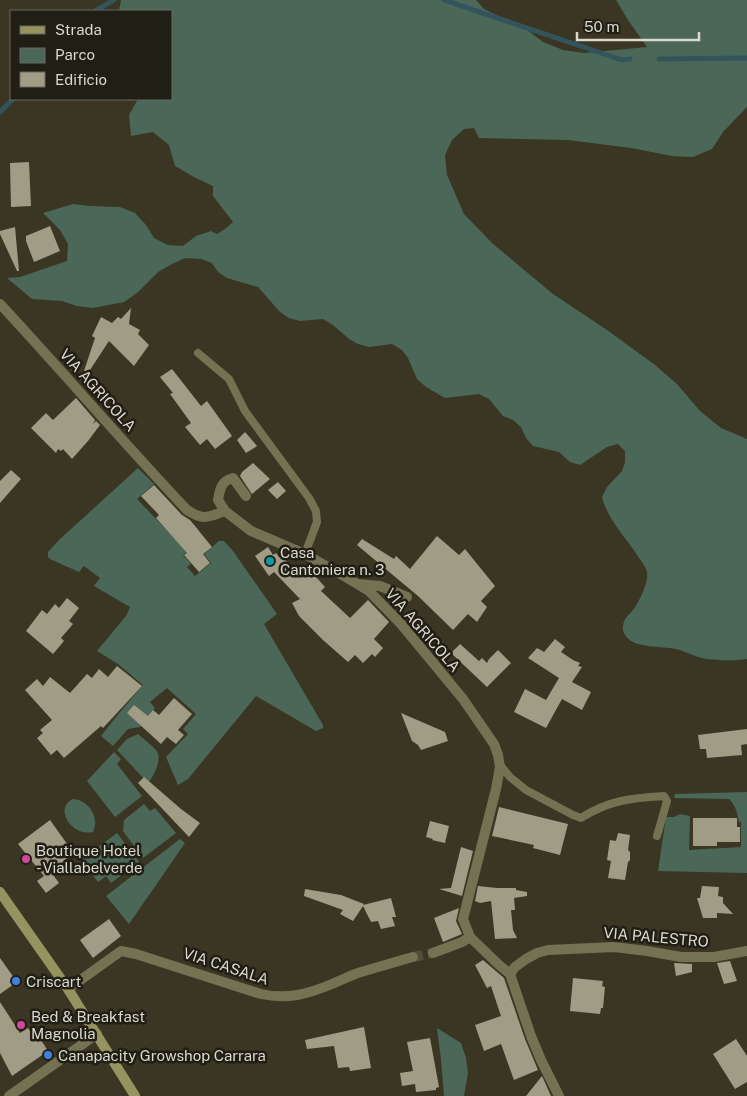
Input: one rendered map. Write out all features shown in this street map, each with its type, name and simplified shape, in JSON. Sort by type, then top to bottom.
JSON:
[{"type":"main road","points":[[0,892],[68,989],[135,1096]]},
{"type":"street","name":"VIA AGRICOLA","points":[[0,304],[187,510],[196,516],[204,518],[225,511],[251,530],[305,554],[369,592],[401,624],[464,699],[494,744],[500,767],[462,919],[470,937],[510,974],[531,1036],[559,1096]]},
{"type":"street","points":[[225,511],[218,500],[220,487],[229,479],[233,478],[246,496]]},
{"type":"street","points":[[351,582],[380,586],[407,598]]},
{"type":"street","points":[[432,953],[462,942],[470,937]]},
{"type":"street","name":"VIA PALESTRO","points":[[510,974],[515,967],[537,952],[548,950],[614,947],[681,957],[714,957],[747,951]]},
{"type":"street","name":"VIA CASALA","points":[[68,989],[121,951],[145,956],[261,994],[284,997],[299,995],[360,972],[413,957]]},
{"type":"street","points":[[9,1096],[97,1034]]},
{"type":"lane","points":[[198,352],[229,379],[245,411],[309,498],[316,511],[317,522],[305,554]]},
{"type":"lane","points":[[499,764],[526,790],[581,818],[606,804],[621,800],[664,796],[667,801],[657,836]]},
{"type":"green space","points":[[121,0],[476,0],[484,9],[526,29],[543,42],[563,50],[584,53],[647,47],[616,0],[747,0],[747,107],[723,132],[712,149],[693,157],[672,156],[631,148],[568,140],[479,138],[474,128],[464,129],[452,140],[445,155],[447,175],[464,214],[492,243],[553,294],[655,365],[677,384],[700,411],[721,428],[747,439],[747,659],[722,660],[703,658],[676,649],[635,643],[626,636],[623,629],[624,621],[641,597],[647,572],[645,566],[613,522],[602,497],[607,487],[622,471],[625,462],[625,451],[618,444],[607,447],[580,465],[570,462],[559,452],[533,446],[526,438],[521,427],[513,420],[503,416],[489,399],[479,394],[445,398],[426,387],[417,379],[408,358],[402,350],[392,344],[369,347],[349,339],[323,319],[300,321],[289,318],[280,312],[258,287],[227,278],[218,272],[212,263],[201,259],[185,258],[158,272],[137,293],[124,302],[93,308],[77,306],[62,301],[32,299],[7,278],[20,277],[67,261],[68,244],[60,230],[43,213],[73,204],[120,207],[135,213],[154,238],[168,245],[183,246],[196,236],[211,231],[217,234],[233,222],[213,196],[213,186],[175,166],[169,145],[153,132],[131,136],[129,115],[137,100],[172,100],[172,10],[119,10]]},
{"type":"green space","points":[[138,468],[154,484],[137,499],[176,540],[194,525],[198,529],[190,537],[196,545],[183,555],[191,564],[187,567],[195,576],[211,563],[204,554],[219,541],[224,541],[233,551],[277,614],[264,624],[323,725],[323,728],[316,731],[256,696],[188,779],[178,785],[166,757],[188,734],[183,729],[196,714],[167,688],[150,702],[155,708],[140,727],[128,729],[113,746],[101,736],[143,685],[118,664],[97,651],[126,616],[130,607],[94,586],[100,578],[84,566],[79,572],[48,557],[48,552],[59,540]]},
{"type":"green space","points":[[138,734],[156,750],[159,758],[157,767],[148,783],[117,750],[127,739]]},
{"type":"green space","points":[[114,752],[121,759],[117,764],[142,796],[115,817],[87,781]]},
{"type":"green space","points":[[747,792],[747,873],[658,871],[666,817],[674,817],[680,814],[690,816],[689,850],[741,847],[741,822],[739,822],[736,809],[729,799],[674,798],[675,794]]},
{"type":"green space","points":[[73,799],[84,803],[92,811],[95,821],[93,832],[78,830],[68,821],[65,809],[67,803]]},
{"type":"green space","points":[[144,804],[150,811],[155,808],[176,833],[143,858],[123,831],[124,820]]},
{"type":"green space","points":[[117,833],[139,862],[111,883],[106,876],[98,882],[81,860]]},
{"type":"green space","points":[[180,839],[185,843],[129,924],[106,896]]},
{"type":"green space","points":[[437,1028],[461,1043],[468,1073],[464,1096],[444,1096]]},
{"type":"building","points":[[29,162],[31,206],[11,207],[10,163]]},
{"type":"building","points":[[50,226],[60,251],[34,262],[26,236]]},
{"type":"building","points":[[15,227],[19,271],[17,271],[0,234],[0,231]]},
{"type":"building","points":[[131,308],[129,324],[140,330],[138,334],[149,345],[134,366],[109,341],[88,373],[84,371],[95,338],[92,336],[101,317],[112,323],[118,317],[121,319]]},
{"type":"building","points":[[172,369],[201,406],[207,401],[232,436],[215,449],[207,439],[200,445],[185,427],[191,423],[170,394],[173,393],[160,377]]},
{"type":"building","points":[[76,398],[95,420],[93,424],[96,421],[100,425],[72,459],[63,449],[61,451],[58,449],[56,453],[31,428],[46,413],[53,420]]},
{"type":"building","points":[[245,432],[257,446],[246,453],[237,440]]},
{"type":"building","points":[[253,463],[270,479],[252,494],[240,476]]},
{"type":"building","points":[[11,470],[21,479],[0,503],[0,481]]},
{"type":"building","points":[[278,482],[286,491],[277,499],[268,490]]},
{"type":"building","points":[[154,485],[182,515],[190,520],[212,547],[203,554],[210,563],[199,572],[184,555],[187,553],[156,518],[159,515],[141,496]]},
{"type":"building","points":[[437,536],[459,555],[465,549],[495,586],[481,601],[487,607],[477,622],[468,614],[453,630],[418,596],[357,545],[362,539],[394,559],[396,556],[410,569]]},
{"type":"building","points":[[268,547],[273,555],[276,553],[279,557],[282,555],[298,577],[308,568],[325,587],[321,591],[350,618],[368,600],[389,622],[374,639],[383,648],[375,657],[372,654],[363,663],[355,655],[348,662],[299,616],[292,603],[300,599],[274,572],[269,576],[255,556]]},
{"type":"building","points":[[67,598],[79,608],[69,621],[73,624],[61,638],[64,641],[53,654],[26,631],[42,610],[47,614],[55,604],[59,608]]},
{"type":"building","points":[[555,639],[565,647],[561,652],[580,663],[578,666],[582,667],[572,682],[591,692],[582,710],[562,699],[546,728],[514,712],[525,689],[546,700],[559,678],[528,658],[537,648],[544,652]]},
{"type":"building","points":[[460,644],[479,661],[482,658],[487,663],[498,650],[511,663],[487,687],[451,653]]},
{"type":"building","points":[[117,666],[142,686],[103,728],[101,726],[64,758],[57,750],[51,755],[37,738],[43,733],[40,730],[52,720],[25,690],[37,679],[43,686],[50,677],[70,693],[87,674],[92,678],[99,669],[108,677]]},
{"type":"building","points":[[174,698],[192,714],[178,730],[184,735],[176,744],[167,737],[161,744],[127,713],[134,705],[148,716],[153,710],[159,715]]},
{"type":"building","points":[[401,713],[445,732],[448,741],[421,750],[412,741]]},
{"type":"building","points":[[747,729],[747,744],[741,745],[742,755],[707,758],[706,749],[700,749],[698,735]]},
{"type":"building","points":[[144,777],[200,823],[189,837],[138,783]]},
{"type":"building","points":[[499,807],[568,824],[560,855],[533,848],[534,845],[492,836]]},
{"type":"building","points":[[693,818],[737,818],[737,827],[740,827],[740,842],[717,842],[717,846],[693,846]]},
{"type":"building","points":[[50,820],[70,848],[68,849],[72,854],[51,872],[59,883],[46,893],[37,881],[44,876],[18,844]]},
{"type":"building","points":[[430,821],[449,826],[445,843],[426,837]]},
{"type":"building","points":[[618,833],[630,835],[628,850],[630,852],[630,860],[625,880],[608,878],[611,861],[607,860],[610,840],[616,841]]},
{"type":"building","points":[[461,847],[473,851],[462,896],[439,889],[451,888]]},
{"type":"building","points":[[478,886],[516,888],[516,890],[527,892],[527,896],[514,898],[515,910],[511,910],[513,930],[517,938],[495,939],[491,901],[480,903],[475,901]]},
{"type":"building","points":[[702,886],[719,887],[718,896],[723,897],[723,903],[733,914],[717,913],[717,918],[703,918],[697,898],[700,898]]},
{"type":"building","points":[[305,889],[341,895],[363,905],[391,898],[396,917],[392,917],[395,926],[381,929],[378,921],[371,922],[363,906],[353,921],[340,914],[343,910],[304,896]]},
{"type":"building","points":[[459,908],[456,921],[462,934],[443,942],[434,918]]},
{"type":"building","points":[[109,919],[121,936],[93,958],[80,940]]},
{"type":"building","points":[[0,958],[17,982],[0,994]]},
{"type":"building","points":[[483,960],[504,978],[538,1070],[514,1080],[501,1044],[484,1051],[475,1025],[501,1016],[491,986],[487,988],[475,965]]},
{"type":"building","points":[[730,961],[737,981],[724,984],[717,963]]},
{"type":"building","points":[[674,963],[692,964],[692,972],[676,976]]},
{"type":"building","points":[[573,978],[603,981],[602,986],[605,987],[603,1008],[601,1008],[600,1014],[570,1011]]},
{"type":"building","points":[[0,1002],[20,1033],[28,1028],[38,1042],[41,1040],[48,1051],[12,1076],[0,1053]]},
{"type":"building","points":[[364,1027],[371,1068],[350,1071],[349,1067],[338,1068],[334,1046],[307,1049],[305,1040]]},
{"type":"building","points":[[430,1038],[439,1087],[436,1090],[416,1092],[415,1084],[402,1086],[400,1073],[413,1071],[407,1042]]},
{"type":"building","points":[[736,1039],[747,1056],[747,1082],[735,1089],[713,1054]]},
{"type":"building","points":[[542,1076],[551,1096],[526,1096]]},
{"type":"waterway","points":[[97,10],[114,0]]},
{"type":"waterway","points":[[444,0],[622,60],[630,59]]},
{"type":"waterway","points":[[659,59],[747,58]]},
{"type":"waterway","points":[[0,112],[12,100]]},
{"type":"tunnel","points":[[413,957],[433,953]]},
{"type":"place","name":"Casa Cantoniera n. 3","points":[[270,561]]},
{"type":"place","name":"Boutique Hotel - Viallabelverde","points":[[26,859]]},
{"type":"place","name":"Criscart","points":[[16,981]]},
{"type":"place","name":"Bed & Breakfast Magnolia","points":[[21,1025]]},
{"type":"place","name":"Canapacity Growshop Carrara","points":[[48,1055]]}]
